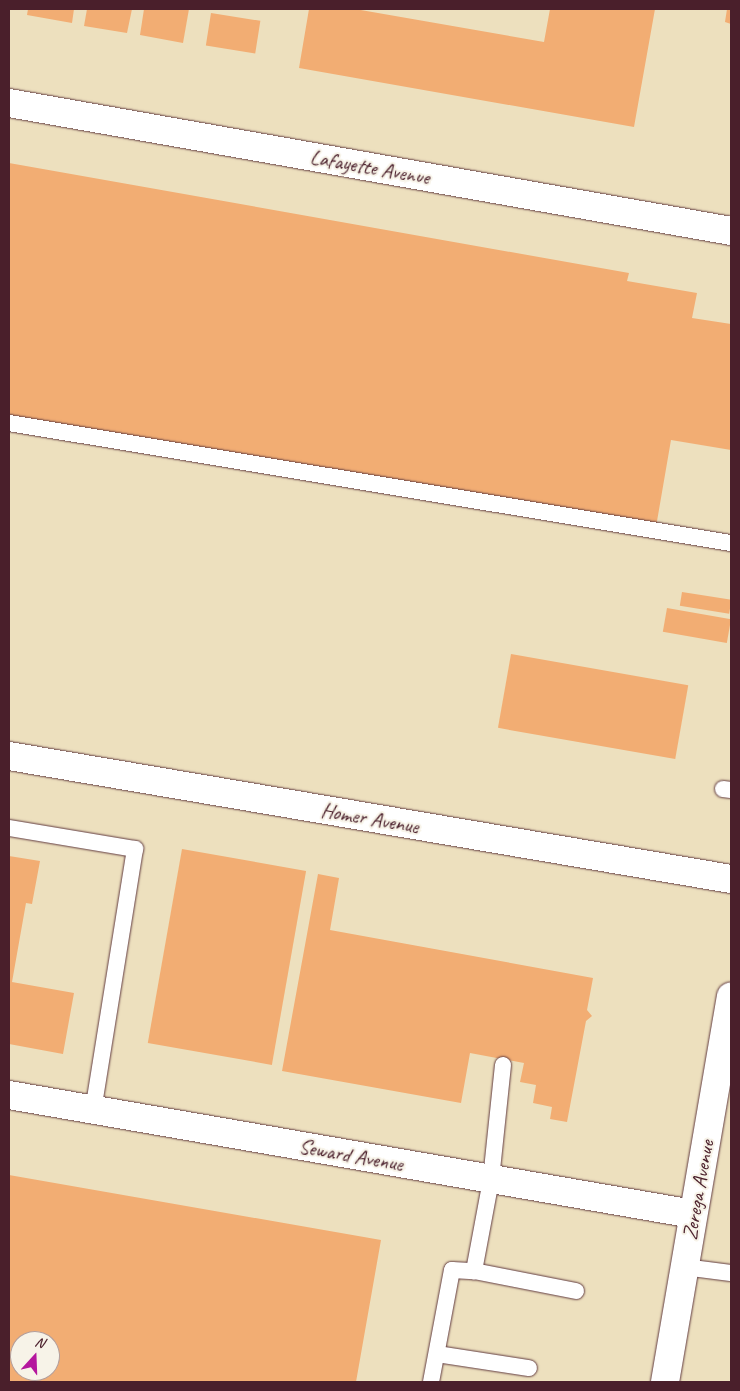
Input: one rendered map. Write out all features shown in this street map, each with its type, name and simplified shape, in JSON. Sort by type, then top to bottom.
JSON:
[{"type":"street","name":"Lafayette Avenue","points":[[9,103],[731,231]]},
{"type":"street","name":"Homer Avenue","points":[[9,756],[731,879]]},
{"type":"street","name":"Zerega Avenue","points":[[665,1382],[731,997]]},
{"type":"street","name":"Seward Avenue","points":[[9,1095],[693,1214]]},
{"type":"lane","points":[[9,423],[731,543]]},
{"type":"lane","points":[[9,828],[135,849],[92,1110]]},
{"type":"lane","points":[[474,1271],[491,1180],[503,1065]]},
{"type":"lane","points":[[684,1267],[731,1273]]},
{"type":"lane","points":[[431,1382],[452,1270],[474,1271],[576,1291]]},
{"type":"lane","points":[[436,1354],[529,1368]]},
{"type":"building","points":[[28,9],[74,9],[72,23],[27,15]]},
{"type":"building","points":[[87,9],[132,9],[127,33],[84,26]]},
{"type":"building","points":[[144,9],[189,9],[183,43],[140,35]]},
{"type":"building","points":[[309,9],[355,9],[544,42],[550,9],[655,9],[634,127],[299,68]]},
{"type":"building","points":[[727,9],[731,9],[731,24],[725,22]]},
{"type":"building","points":[[211,13],[260,21],[255,53],[206,46]]},
{"type":"building","points":[[9,163],[629,273],[627,281],[697,293],[692,318],[731,324],[731,450],[671,440],[656,527],[9,415]]},
{"type":"building","points":[[682,592],[731,600],[729,614],[680,606]]},
{"type":"building","points":[[667,608],[731,619],[727,643],[663,632]]},
{"type":"building","points":[[511,654],[688,685],[675,759],[498,728]]},
{"type":"building","points":[[182,849],[306,871],[272,1065],[148,1043]]},
{"type":"building","points":[[9,856],[40,861],[32,904],[26,903],[12,982],[74,993],[63,1054],[9,1044]]},
{"type":"building","points":[[318,874],[339,878],[330,930],[593,978],[587,1010],[592,1016],[586,1021],[567,1122],[550,1119],[552,1107],[533,1103],[536,1085],[520,1082],[524,1063],[470,1053],[461,1103],[282,1071]]},
{"type":"building","points":[[9,1175],[381,1240],[356,1382],[9,1382]]}]
